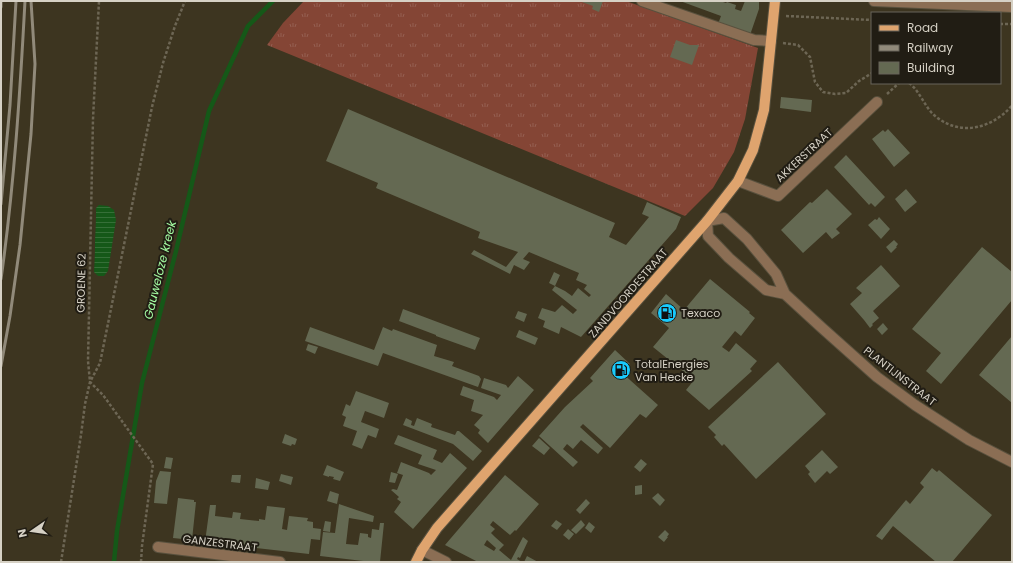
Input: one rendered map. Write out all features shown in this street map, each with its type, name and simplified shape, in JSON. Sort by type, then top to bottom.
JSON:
[{"type":"main road","name":"ZANDVOORDESTRAAT","points":[[416,562],[422,550],[437,528],[707,221],[738,181],[753,150],[764,110],[775,1]]},
{"type":"street","points":[[642,1],[754,40],[771,41]]},
{"type":"street","points":[[874,1],[1012,7]]},
{"type":"street","name":"AKKERSTRAAT","points":[[738,181],[778,196],[877,102]]},
{"type":"street","name":"PLANTIJNSTRAAT","points":[[785,294],[766,290],[729,258],[708,236],[707,221],[724,218],[747,239],[776,274],[785,294],[877,377],[915,405],[969,440],[1012,462]]},
{"type":"street","name":"GANZESTRAAT","points":[[158,547],[280,562]]},
{"type":"street","points":[[422,550],[446,562]]},
{"type":"path","name":"GROENE 62","points":[[60,562],[85,404],[90,382],[88,361],[92,119],[99,1]]},
{"type":"path","points":[[141,562],[153,464],[103,395],[90,382],[100,363],[154,100],[163,64],[185,1]]},
{"type":"path","points":[[774,15],[797,18],[871,20]]},
{"type":"path","points":[[1001,24],[1012,24]]},
{"type":"path","points":[[771,41],[798,45],[810,57],[815,82],[824,92],[835,94],[846,93],[859,81],[871,74]]},
{"type":"path","points":[[877,102],[898,84]]},
{"type":"path","points":[[911,84],[914,86],[922,100],[933,114],[944,122],[962,128],[974,128],[987,124],[1004,114],[1012,105]]},
{"type":"green space","points":[[304,1],[626,1],[758,48],[745,119],[734,152],[713,188],[685,216],[267,45],[283,23]]},
{"type":"shaded area","points":[[99,205],[108,206],[114,210],[116,220],[108,271],[104,276],[98,276],[94,272],[96,208]]},
{"type":"pier","points":[[94,208],[96,208],[94,272],[92,272]]},
{"type":"building","points":[[579,1],[603,1],[599,12],[592,9],[593,6]]},
{"type":"building","points":[[680,1],[727,2],[736,5],[735,9],[741,11],[745,1],[759,1],[759,9],[750,35],[718,24],[721,16]]},
{"type":"building","points":[[676,40],[690,45],[699,45],[692,65],[670,57]]},
{"type":"building","points":[[781,97],[812,100],[811,112],[780,108]]},
{"type":"building","points":[[348,109],[615,223],[609,237],[626,245],[649,217],[642,214],[647,202],[681,217],[676,229],[581,337],[561,327],[559,334],[543,327],[545,321],[538,318],[542,308],[555,312],[562,305],[573,314],[577,310],[552,290],[555,286],[572,296],[578,288],[589,297],[591,295],[584,289],[587,285],[576,280],[579,273],[529,252],[523,259],[530,262],[524,270],[514,265],[510,274],[471,254],[474,250],[506,267],[518,252],[478,238],[480,232],[376,188],[378,183],[326,161]]},
{"type":"building","points":[[888,129],[910,153],[894,167],[872,139],[883,130],[885,132]]},
{"type":"building","points":[[846,155],[885,197],[875,207],[871,203],[869,205],[834,167]]},
{"type":"building","points":[[827,189],[852,214],[836,229],[840,233],[832,239],[826,232],[803,253],[781,230],[810,202],[812,203]]},
{"type":"building","points":[[906,189],[917,202],[905,212],[895,199]]},
{"type":"building","points":[[879,217],[890,229],[881,239],[868,225],[875,219],[877,220]]},
{"type":"building","points":[[894,240],[898,244],[891,253],[886,247]]},
{"type":"building","points":[[982,247],[1012,272],[1012,300],[941,384],[926,371],[941,353],[912,329]]},
{"type":"building","points":[[881,265],[900,286],[873,311],[879,318],[870,328],[850,304],[862,293],[856,288]]},
{"type":"building","points":[[554,272],[560,275],[555,286],[549,283]]},
{"type":"building","points":[[710,279],[750,312],[749,313],[755,318],[741,336],[735,331],[722,347],[729,352],[736,343],[757,361],[750,369],[752,371],[709,410],[686,390],[694,380],[653,347],[669,328],[651,313],[666,294],[684,310]]},
{"type":"building","points":[[403,309],[480,338],[475,350],[399,321]]},
{"type":"building","points":[[518,311],[527,314],[524,322],[515,318]]},
{"type":"building","points":[[883,323],[888,329],[882,335],[877,329]]},
{"type":"building","points":[[310,327],[374,350],[383,327],[392,331],[393,329],[437,345],[434,356],[454,362],[452,366],[479,376],[481,379],[478,387],[383,353],[378,366],[305,341]]},
{"type":"building","points":[[519,330],[538,338],[535,345],[516,337]]},
{"type":"building","points":[[1012,336],[1012,403],[979,375]]},
{"type":"building","points":[[308,344],[318,347],[315,354],[306,350]]},
{"type":"building","points":[[615,350],[630,364],[621,372],[658,405],[646,418],[640,414],[610,448],[583,424],[580,427],[603,448],[598,454],[581,440],[573,449],[567,444],[563,449],[578,462],[573,467],[539,436],[565,407],[593,381],[590,378]]},
{"type":"building","points":[[778,362],[826,414],[756,479],[724,444],[722,446],[714,437],[716,435],[708,427]]},
{"type":"building","points":[[518,376],[534,390],[488,443],[478,433],[480,430],[474,425],[483,415],[471,411],[474,400],[460,395],[463,386],[494,397],[497,400],[501,395],[481,388],[484,378],[506,385],[508,388]]},
{"type":"building","points":[[356,391],[389,403],[384,418],[365,411],[361,422],[379,429],[376,438],[368,435],[362,449],[352,445],[357,431],[343,426],[346,417],[342,415],[346,404],[350,406]]},
{"type":"building","points":[[406,418],[412,421],[411,425],[414,426],[417,418],[432,424],[431,427],[455,435],[457,431],[459,431],[482,451],[473,461],[453,444],[403,425]]},
{"type":"building","points":[[285,434],[297,439],[295,445],[292,444],[291,446],[282,443]]},
{"type":"building","points":[[398,435],[437,450],[433,459],[442,463],[450,453],[467,468],[413,529],[394,512],[401,502],[397,499],[399,497],[391,490],[397,490],[403,475],[397,473],[401,462],[431,475],[436,470],[418,464],[422,455],[394,444]]},
{"type":"building","points":[[539,438],[550,448],[544,455],[532,446]]},
{"type":"building","points":[[822,450],[838,467],[830,474],[827,471],[815,483],[808,474],[810,472],[805,466]]},
{"type":"building","points":[[166,457],[173,458],[171,469],[164,468]]},
{"type":"building","points":[[641,459],[647,464],[640,472],[634,467]]},
{"type":"building","points":[[327,465],[344,472],[340,481],[333,479],[334,477],[323,475]]},
{"type":"building","points":[[932,468],[937,472],[939,470],[992,515],[952,562],[936,562],[893,526],[882,540],[876,536],[906,500],[910,504],[924,487],[920,483]]},
{"type":"building","points":[[160,471],[171,472],[167,504],[154,503],[156,481]]},
{"type":"building","points":[[391,472],[398,474],[395,483],[389,482]]},
{"type":"building","points":[[281,474],[293,477],[291,485],[279,481]]},
{"type":"building","points":[[232,475],[241,475],[240,483],[231,482]]},
{"type":"building","points":[[505,475],[539,504],[516,531],[515,530],[510,535],[493,521],[490,525],[495,529],[491,533],[504,545],[499,550],[511,560],[523,537],[528,541],[520,558],[518,557],[517,559],[522,562],[478,562],[445,545]],"holes":[[[487,540],[496,548],[494,551],[484,545]]]},
{"type":"building","points":[[256,478],[270,482],[268,490],[255,488]]},
{"type":"building","points":[[642,485],[642,494],[635,495],[635,486]]},
{"type":"building","points":[[330,491],[339,494],[337,504],[327,501]]},
{"type":"building","points":[[658,493],[665,500],[660,506],[652,498]]},
{"type":"building","points":[[178,498],[194,500],[194,502],[196,502],[192,540],[173,538]]},
{"type":"building","points":[[586,499],[590,503],[580,514],[576,510]]},
{"type":"building","points":[[339,504],[374,516],[373,522],[349,518],[346,544],[358,545],[360,533],[368,534],[368,537],[371,538],[372,529],[379,530],[380,523],[384,523],[380,562],[320,556],[323,532],[335,533]]},
{"type":"building","points":[[210,505],[216,505],[215,516],[232,518],[233,512],[241,513],[240,519],[259,521],[259,519],[265,520],[267,506],[285,508],[282,529],[287,530],[289,516],[308,518],[307,521],[313,522],[313,528],[321,529],[320,540],[311,539],[309,554],[205,542]]},
{"type":"building","points":[[556,520],[562,524],[557,530],[551,526]]},
{"type":"building","points":[[581,520],[585,525],[576,534],[571,530]]},
{"type":"building","points":[[325,521],[331,522],[330,532],[323,531]]},
{"type":"building","points":[[589,522],[595,527],[591,533],[585,528]]},
{"type":"building","points":[[568,529],[574,534],[569,540],[563,535]]},
{"type":"building","points":[[665,530],[669,534],[664,542],[658,537]]},
{"type":"building","points":[[527,556],[538,562],[524,562]]},
{"type":"waterway","name":"Gauweloze kreek","points":[[114,562],[117,531],[142,383],[176,251],[209,111],[248,26],[273,1]]},
{"type":"railway","points":[[1,1],[1,7]]},
{"type":"railway","points":[[1,204],[10,105],[16,1]]},
{"type":"railway","points":[[1,279],[10,210],[25,1]]},
{"type":"railway","points":[[1,366],[20,245],[31,134],[35,64],[31,1]]},
{"type":"place","name":"Texaco","points":[[667,313]]},
{"type":"place","name":"TotalEnergies Van Hecke","points":[[621,370]]}]
